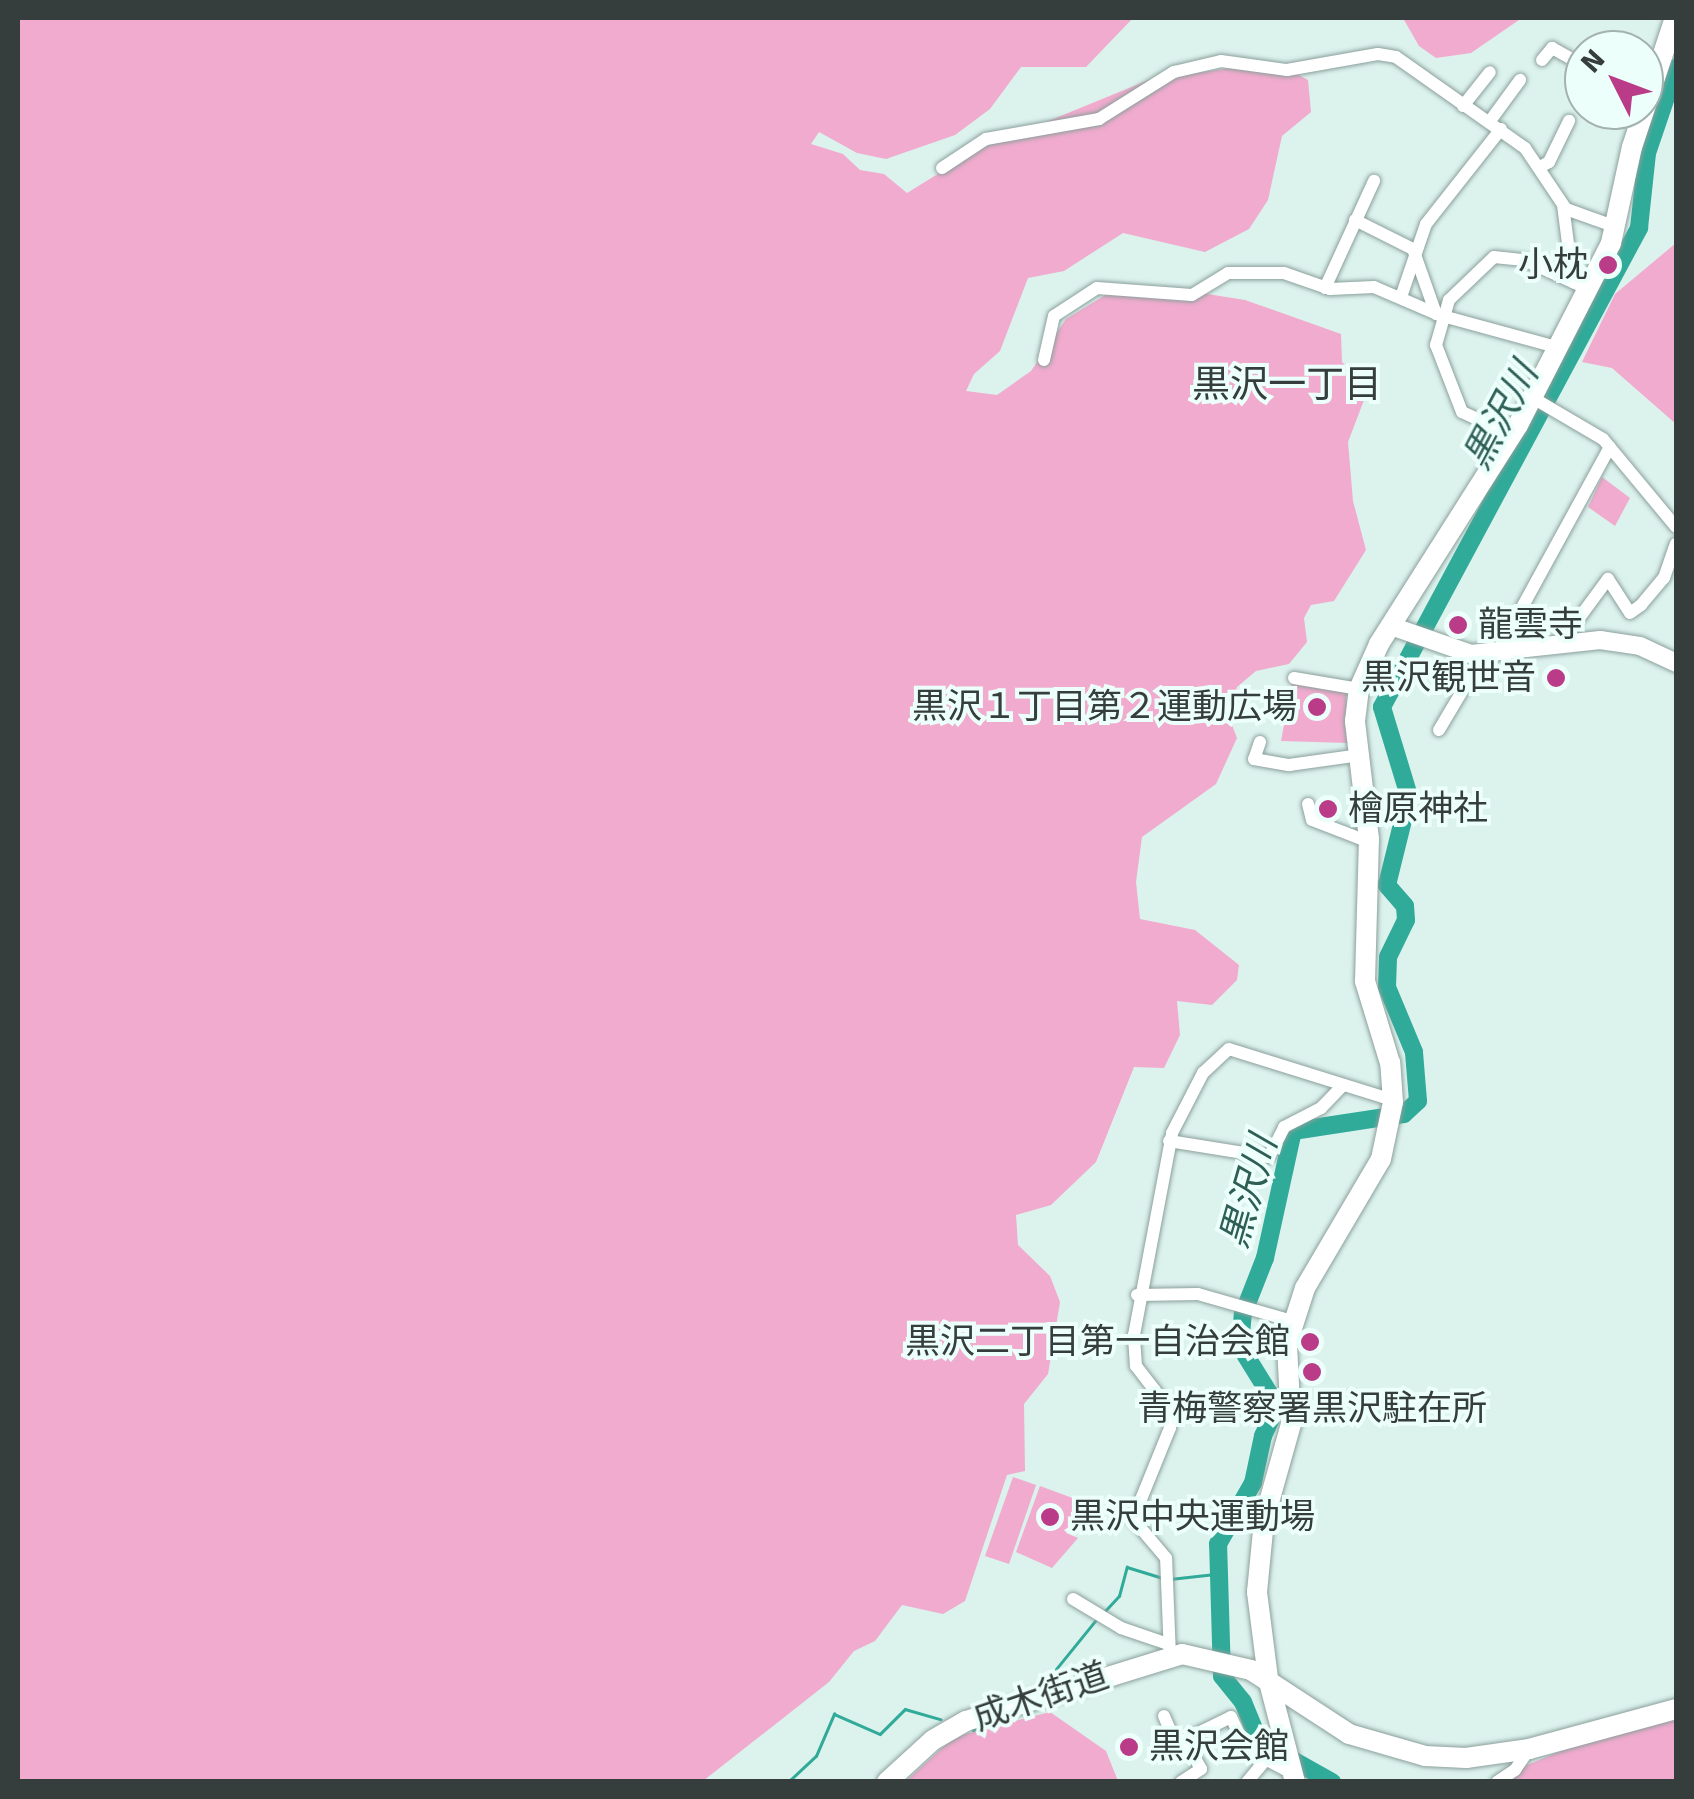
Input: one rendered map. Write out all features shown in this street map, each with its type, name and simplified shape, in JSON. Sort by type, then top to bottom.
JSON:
[{"type":"main road","points":[[1664,47],[1675,18]]},
{"type":"main road","points":[[1291,1769],[1268,1678],[1258,1564],[1291,1424],[1292,1321],[1378,1166],[1392,1108],[1365,981],[1369,842],[1358,689],[1401,630],[1512,435],[1542,402],[1556,346],[1580,285],[1616,227],[1638,130]]},
{"type":"main road","name":"成木街道","points":[[887,1782],[933,1740],[966,1721],[1168,1650],[1223,1661],[1268,1678],[1310,1712],[1372,1743],[1425,1756],[1466,1758],[1529,1749],[1676,1709]]},
{"type":"main road","points":[[1282,1729],[1292,1717],[1310,1712]]},
{"type":"street","points":[[1542,60],[1552,48],[1564,55]]},
{"type":"street","points":[[942,168],[969,145],[1078,128],[1174,72],[1221,61],[1287,70],[1396,57],[1462,106],[1496,125],[1540,167],[1563,205],[1580,285]]},
{"type":"street","points":[[1462,106],[1490,72]]},
{"type":"street","points":[[1401,297],[1413,250],[1496,125],[1520,80]]},
{"type":"street","points":[[1540,167],[1568,130]]},
{"type":"street","points":[[1325,288],[1374,181]]},
{"type":"street","points":[[1563,205],[1616,227]]},
{"type":"street","points":[[1355,220],[1413,250],[1441,315]]},
{"type":"street","points":[[1512,435],[1462,412],[1436,345],[1441,315],[1449,300],[1494,257],[1524,260],[1580,285]]},
{"type":"street","points":[[1044,360],[1054,316],[1097,288],[1192,295],[1228,273],[1284,273],[1325,288],[1374,287],[1441,315],[1556,346]]},
{"type":"street","points":[[1542,402],[1610,447],[1676,526]]},
{"type":"street","points":[[1438,730],[1490,656],[1610,447]]},
{"type":"street","points":[[1560,644],[1608,579],[1630,613],[1642,605],[1664,578],[1676,544]]},
{"type":"street","points":[[1401,630],[1490,656],[1560,644],[1630,644],[1676,662]]},
{"type":"street","points":[[1294,678],[1358,689]]},
{"type":"street","points":[[1260,742],[1254,759],[1289,766],[1360,755]]},
{"type":"street","points":[[1308,804],[1312,820],[1369,842]]},
{"type":"street","points":[[1073,1598],[1120,1628],[1168,1650],[1166,1558],[1133,1519],[1171,1421],[1166,1402],[1134,1359],[1137,1295],[1169,1141],[1195,1087],[1222,1050],[1341,1087],[1392,1108]]},
{"type":"street","points":[[1169,1141],[1269,1158],[1284,1127],[1321,1108],[1341,1087]]},
{"type":"street","points":[[1137,1295],[1189,1293],[1292,1321]]},
{"type":"street","points":[[1164,1716],[1176,1744],[1232,1717],[1246,1749],[1263,1762],[1291,1769]]},
{"type":"street","points":[[1181,1782],[1201,1769],[1185,1740]]},
{"type":"street","points":[[1497,1782],[1516,1770],[1529,1749]]},
{"type":"street","points":[[1247,1782],[1263,1762]]},
{"type":"shaded area","points":[[18,18],[1133,18],[1086,67],[1021,67],[990,109],[955,135],[886,159],[857,153],[819,132],[811,144],[843,154],[860,170],[884,174],[907,193],[975,151],[1151,79],[1275,62],[1308,80],[1311,112],[1282,136],[1268,200],[1249,229],[1205,252],[1123,233],[1064,271],[1028,278],[1000,351],[974,374],[966,391],[997,395],[1031,371],[1066,319],[1107,294],[1176,289],[1245,300],[1341,334],[1342,362],[1369,387],[1348,442],[1353,501],[1366,550],[1334,601],[1311,605],[1304,618],[1307,642],[1289,664],[1256,671],[1237,687],[1228,715],[1237,738],[1216,784],[1142,837],[1136,882],[1140,919],[1195,930],[1239,965],[1237,980],[1212,1005],[1177,1001],[1180,1035],[1164,1068],[1134,1067],[1096,1162],[1051,1205],[1016,1215],[1018,1245],[1050,1276],[1060,1302],[1048,1374],[1024,1404],[1025,1471],[1007,1475],[965,1601],[943,1614],[902,1605],[875,1641],[854,1651],[829,1682],[703,1781],[18,1781]]},
{"type":"shaded area","points":[[1403,18],[1519,20],[1471,53],[1436,58],[1419,46]]},
{"type":"shaded area","points":[[1676,243],[1676,424],[1612,368],[1582,362],[1615,294]]},
{"type":"shaded area","points":[[1602,477],[1630,498],[1615,526],[1588,507]]},
{"type":"shaded area","name":"黒沢１丁目第２運動広場","points":[[1292,682],[1346,690],[1348,743],[1281,741]]},
{"type":"shaded area","points":[[1013,1477],[1036,1485],[1009,1564],[985,1556]]},
{"type":"shaded area","name":"黒沢中央運動場","points":[[1040,1486],[1078,1500],[1066,1533],[1078,1538],[1052,1568],[1016,1552]]},
{"type":"shaded area","points":[[1050,1712],[1106,1751],[1118,1781],[905,1782],[954,1737]]},
{"type":"shaded area","points":[[1676,1715],[1676,1781],[1486,1782],[1592,1738]]},
{"type":"waterway","name":"黒沢川","points":[[1332,1782],[1259,1741],[1243,1702],[1222,1676],[1218,1544],[1253,1483],[1263,1436],[1277,1406],[1240,1346],[1243,1314],[1265,1258],[1293,1131],[1404,1114],[1418,1101],[1414,1052],[1387,987],[1388,957],[1406,920],[1405,906],[1387,885],[1409,796],[1382,707],[1639,228],[1647,153],[1676,68]]},
{"type":"waterway","points":[[1104,1612],[1119,1596],[1127,1567],[1162,1578]]},
{"type":"waterway","points":[[1170,1579],[1215,1574]]},
{"type":"waterway","points":[[1044,1684],[1095,1621]]},
{"type":"waterway","points":[[973,1730],[1039,1706]]},
{"type":"waterway","points":[[788,1782],[816,1756],[834,1714],[880,1734],[905,1709],[941,1719]]},
{"type":"place","name":"小枕","points":[[1608,265]]},
{"type":"place","name":"龍雲寺","points":[[1458,625]]},
{"type":"place","name":"黒沢観世音","points":[[1556,678]]},
{"type":"place","name":"黒沢１丁目第２運動広場","points":[[1317,707]]},
{"type":"place","name":"檜原神社","points":[[1328,809]]},
{"type":"place","name":"黒沢二丁目第一自治会館","points":[[1310,1342]]},
{"type":"place","name":"青梅警察署黒沢駐在所","points":[[1312,1372]]},
{"type":"place","name":"黒沢中央運動場","points":[[1050,1517]]},
{"type":"place","name":"黒沢会館","points":[[1129,1747]]},
{"type":"district","name":"黒沢一丁目","points":[[1287,385]]}]
